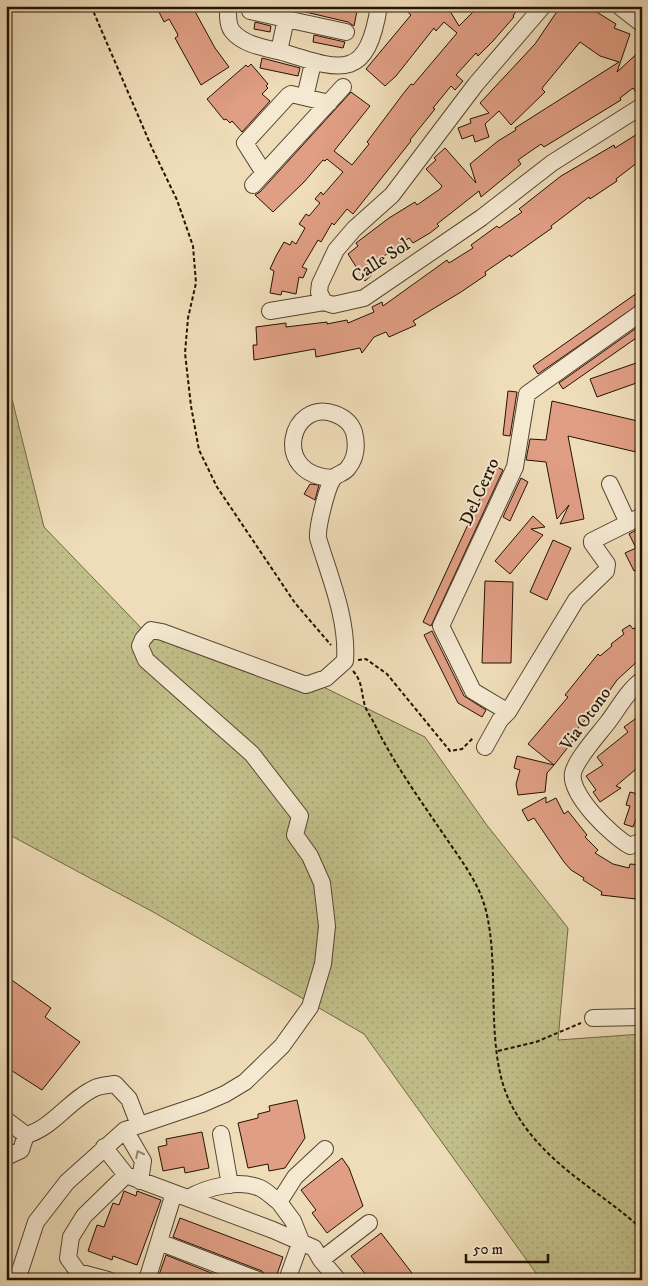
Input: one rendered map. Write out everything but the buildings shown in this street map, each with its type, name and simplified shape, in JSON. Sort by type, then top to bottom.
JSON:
[{"type":"street","points":[[228,6],[228,18],[232,32],[247,42],[313,63],[340,68],[353,64],[364,53],[374,35],[379,6]]},
{"type":"street","name":"Calle Sol","points":[[543,6],[466,97],[392,195],[354,229],[336,250],[320,284],[319,292],[324,302],[334,305],[364,298],[481,218],[552,162],[642,106]]},
{"type":"street","points":[[619,6],[642,24]]},
{"type":"street","points":[[250,10],[346,32]]},
{"type":"street","points":[[279,51],[286,19]]},
{"type":"street","points":[[305,96],[313,63]]},
{"type":"street","points":[[329,103],[305,96],[291,94],[288,96],[245,143],[259,179],[329,103],[343,87]]},
{"type":"street","points":[[270,311],[324,302]]},
{"type":"street","name":"Del Cerro","points":[[508,712],[472,691],[441,626],[515,467],[527,394],[642,312]]},
{"type":"street","points":[[16,1280],[36,1222],[67,1182],[104,1147],[132,1127],[202,1104],[225,1094],[245,1082],[282,1046],[310,1007],[323,964],[327,926],[322,883],[310,856],[295,835],[300,816],[252,754],[146,660],[140,646],[151,630],[162,632],[306,685],[326,678],[345,661],[346,644],[342,618],[318,538],[317,527],[333,478],[348,468],[357,447],[353,429],[344,417],[328,412],[314,413],[300,423],[292,438],[293,453],[302,468],[314,476],[333,478]]},
{"type":"street","points":[[479,743],[508,712],[576,600],[606,571],[608,564],[592,543],[592,540],[635,519],[610,484]]},
{"type":"street","name":"Via Otono","points":[[642,680],[583,755],[573,772],[573,787],[618,840],[630,846],[642,841]]},
{"type":"street","points":[[593,1018],[642,1017]]},
{"type":"street","points":[[26,1135],[36,1132],[75,1100],[97,1087],[115,1084],[129,1099],[132,1127],[143,1161],[133,1178],[84,1216],[71,1237],[68,1258],[78,1272],[108,1280]]},
{"type":"street","points":[[6,1120],[26,1135]]},
{"type":"street","points":[[221,1134],[230,1185]]},
{"type":"street","points":[[6,1157],[21,1150],[26,1135]]},
{"type":"street","points":[[104,1147],[133,1178],[301,1241],[314,1248],[321,1260],[338,1280]]},
{"type":"street","points":[[279,1202],[295,1177],[325,1149]]},
{"type":"street","points":[[147,1280],[159,1242],[181,1196],[230,1185],[260,1188],[279,1202],[293,1221],[301,1241],[287,1280]]},
{"type":"street","points":[[321,1260],[369,1224]]},
{"type":"street","points":[[159,1242],[258,1280]]},
{"type":"path","points":[[345,661],[366,659],[386,674],[450,751],[479,743]]},
{"type":"path","points":[[498,1051],[536,1042],[593,1018]]},
{"type":"shaded area","points":[[6,375],[44,527],[147,634],[297,674],[425,737],[486,824],[568,928],[558,1040],[642,1034],[642,1280],[541,1280],[364,1034],[155,913],[6,833]]}]
